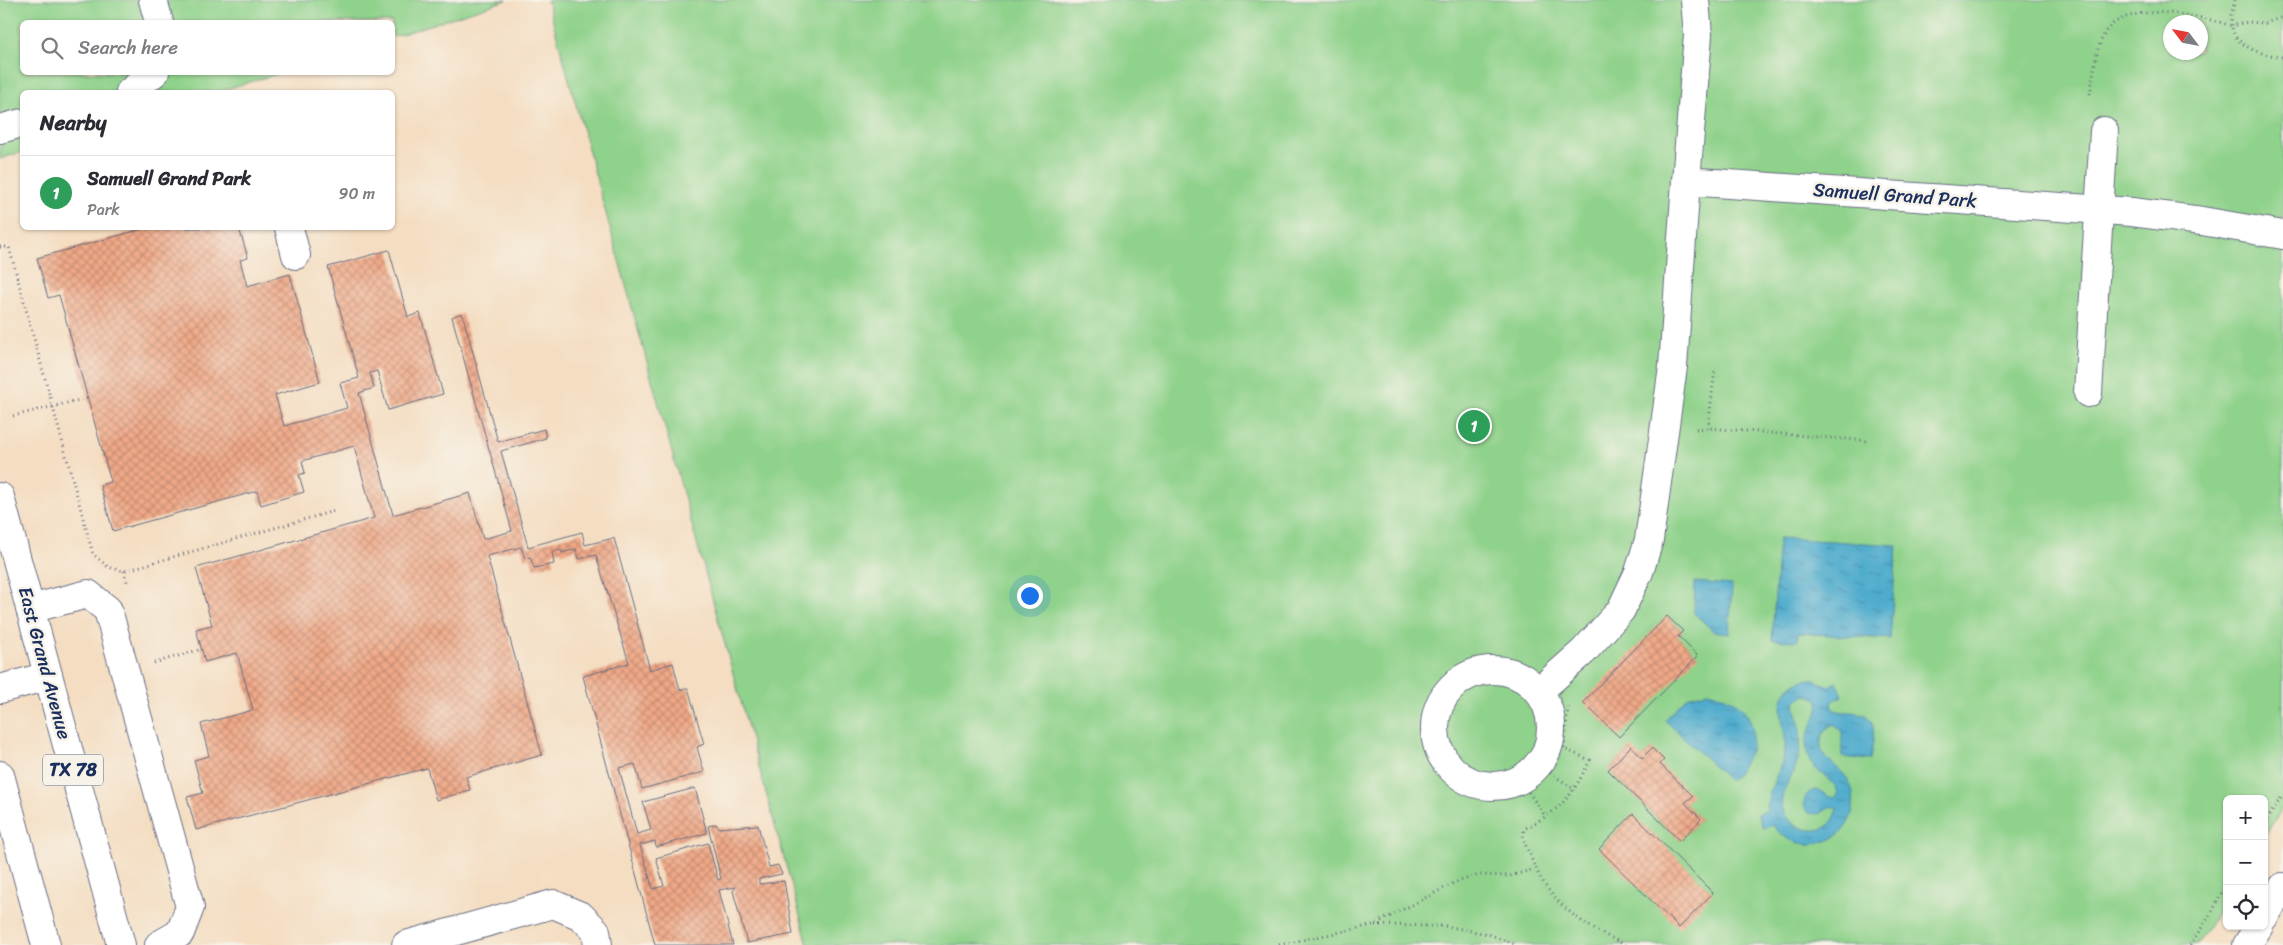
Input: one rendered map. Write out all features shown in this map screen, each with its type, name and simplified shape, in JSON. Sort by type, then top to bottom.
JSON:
[{"type":"main road","points":[[153,0],[158,20]]},
{"type":"main road","points":[[1539,691],[1584,651],[1621,610],[1639,572],[1649,540],[1673,367],[1698,35],[1695,0]]},
{"type":"main road","points":[[135,90],[158,80]]},
{"type":"main road","points":[[0,129],[20,124]]},
{"type":"main road","points":[[2088,392],[2104,131]]},
{"type":"main road","name":"Samuell Grand Park","points":[[1686,181],[2099,210],[2202,221],[2283,235]]},
{"type":"main road","points":[[290,230],[296,255]]},
{"type":"main road","name":"East Grand Avenue","points":[[0,498],[121,945]]},
{"type":"main road","points":[[30,609],[88,594],[108,610],[190,907],[180,933],[159,945]]},
{"type":"main road","points":[[1493,670],[1512,673],[1539,691],[1546,702],[1550,734],[1546,752],[1529,772],[1500,786],[1481,785],[1463,779],[1448,766],[1438,750],[1434,731],[1436,712],[1444,695],[1458,681],[1475,672],[1493,670]]},
{"type":"main road","points":[[0,689],[48,676]]},
{"type":"main road","points":[[0,775],[46,945]]},
{"type":"main road","points":[[2268,911],[2283,887]]},
{"type":"main road","points":[[406,945],[553,904],[580,916],[596,931],[598,945]]},
{"type":"main road","points":[[2247,945],[2256,930]]},
{"type":"path","points":[[2234,0],[2232,26],[2237,39],[2252,48],[2272,56],[2283,57]]},
{"type":"path","points":[[2090,94],[2099,45],[2107,29],[2122,16],[2139,9],[2172,10],[2232,26],[2248,22],[2265,23],[2283,17]]},
{"type":"path","points":[[0,247],[9,247],[93,554],[108,567],[124,571],[334,511]]},
{"type":"path","points":[[1708,428],[1715,369]]},
{"type":"path","points":[[13,416],[88,398]]},
{"type":"path","points":[[124,571],[130,590]]},
{"type":"path","points":[[150,655],[153,663],[202,649]]},
{"type":"path","points":[[1529,772],[1575,790]]},
{"type":"path","points":[[1529,772],[1546,817],[1524,829],[1522,836],[1534,868],[1562,906],[1576,919],[1626,945]]},
{"type":"path","points":[[2268,818],[2283,795]]},
{"type":"path","points":[[1373,925],[1456,882],[1479,875],[1510,876],[1534,868]]},
{"type":"path","points":[[2190,945],[2212,912],[2226,885]]},
{"type":"path","points":[[1279,945],[1373,925],[1445,926],[1488,934],[1517,945]]},
{"type":"green space","points":[[0,0],[507,0],[395,36],[395,20],[20,20],[20,75],[274,75],[223,90],[20,90],[20,153],[0,159]]},
{"type":"green space","points":[[547,0],[2283,0],[2283,807],[2268,831],[2268,795],[2223,795],[2223,903],[2197,945],[808,945]]},
{"type":"water","points":[[1779,538],[1897,545],[1890,639],[1798,633],[1797,641],[1772,640]]},
{"type":"water","points":[[1695,582],[1732,585],[1729,634],[1714,632],[1694,613]]},
{"type":"water","points":[[1811,679],[1829,686],[1836,682],[1842,696],[1833,701],[1831,706],[1834,710],[1865,715],[1870,719],[1873,738],[1870,760],[1842,757],[1842,732],[1834,724],[1824,732],[1821,749],[1828,760],[1844,774],[1850,783],[1853,793],[1853,807],[1849,821],[1842,831],[1832,839],[1820,843],[1807,844],[1794,841],[1783,835],[1773,825],[1763,828],[1757,814],[1767,811],[1770,794],[1784,756],[1785,742],[1781,709],[1783,697],[1798,682]],"holes":[[[1803,695],[1813,696],[1817,700],[1818,706],[1817,714],[1807,737],[1808,755],[1811,763],[1837,789],[1838,795],[1835,798],[1830,797],[1818,790],[1808,793],[1804,805],[1809,813],[1820,814],[1831,806],[1837,809],[1834,819],[1828,826],[1811,830],[1793,823],[1786,816],[1782,807],[1782,801],[1800,751],[1800,727],[1795,703]]]},
{"type":"water","points":[[1707,692],[1725,697],[1738,705],[1747,715],[1752,727],[1749,753],[1730,781],[1665,720],[1687,697]]},
{"type":"building","points":[[139,230],[240,230],[248,258],[240,260],[247,286],[290,274],[320,382],[275,395],[284,426],[347,408],[340,383],[359,378],[328,267],[389,250],[408,317],[420,313],[443,394],[388,410],[377,371],[370,373],[374,388],[359,393],[393,515],[470,493],[483,539],[512,531],[452,317],[462,313],[498,442],[544,429],[546,438],[501,451],[528,547],[582,532],[585,545],[614,538],[650,670],[673,663],[680,690],[688,688],[704,744],[697,747],[704,772],[642,789],[635,764],[619,768],[637,834],[651,830],[643,802],[695,788],[707,833],[656,847],[655,841],[640,845],[653,889],[664,886],[656,858],[708,843],[718,880],[721,879],[708,826],[716,824],[719,828],[758,825],[769,867],[778,865],[782,874],[759,879],[759,884],[784,881],[793,934],[747,943],[733,891],[736,887],[719,890],[733,945],[655,945],[583,676],[629,663],[596,555],[579,559],[576,549],[562,553],[561,550],[552,552],[554,564],[534,568],[530,557],[525,559],[521,547],[487,556],[542,755],[466,777],[470,790],[436,800],[427,768],[196,830],[187,797],[203,793],[194,760],[209,756],[201,724],[253,710],[237,653],[205,662],[196,629],[212,625],[196,568],[374,518],[354,446],[302,461],[305,473],[299,475],[304,492],[261,505],[257,491],[113,531],[100,485],[111,482],[59,295],[48,298],[37,258]]},
{"type":"building","points":[[1667,616],[1683,631],[1678,636],[1698,656],[1619,737],[1583,702]]},
{"type":"building","points":[[1631,746],[1642,758],[1652,748],[1664,760],[1660,764],[1693,796],[1685,803],[1701,819],[1680,841],[1608,770]]},
{"type":"building","points":[[1633,814],[1713,893],[1679,928],[1599,849]]},
{"type":"place","name":"Samuell Grand Park","points":[[1474,426]]}]
